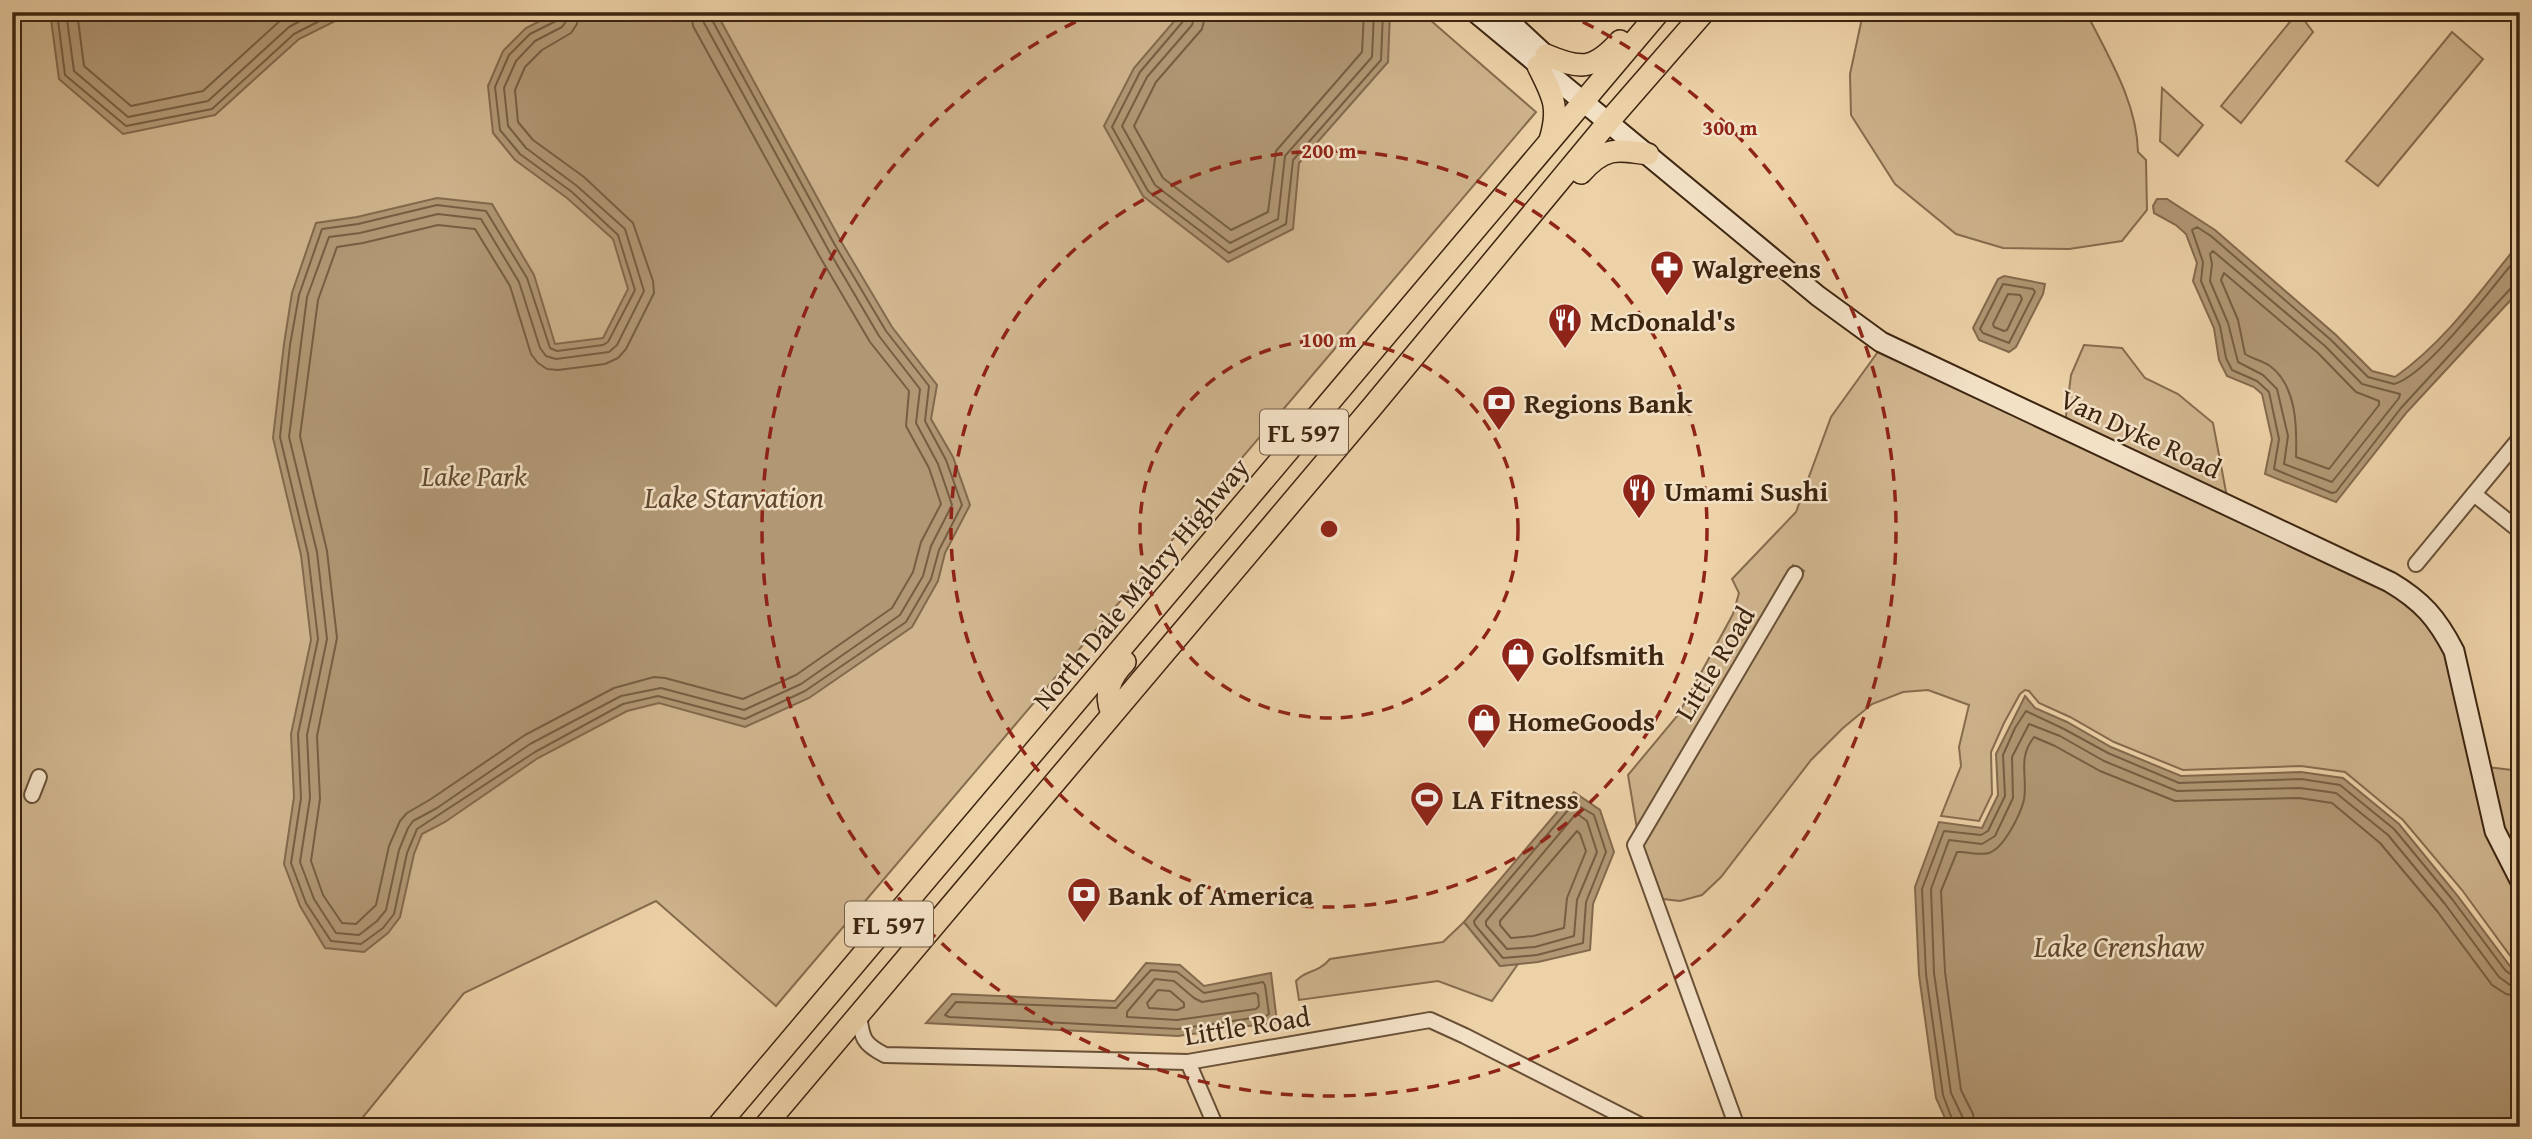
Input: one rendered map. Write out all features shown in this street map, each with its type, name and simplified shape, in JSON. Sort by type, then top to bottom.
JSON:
[{"type":"main road","points":[[1548,144],[1555,122],[1556,106],[1542,60],[1571,66],[1586,66],[1599,62],[1644,12]]},
{"type":"main road","name":"North Dale Mabry Highway","points":[[717,1127],[1659,12]]},
{"type":"main road","name":"FL 597","points":[[764,1127],[1372,407],[1609,121],[1704,12]]},
{"type":"main road","points":[[1060,720],[1118,706],[1150,682],[1208,613],[1232,589],[1590,163],[1601,154],[1612,150],[1648,154]]},
{"type":"main road","points":[[1118,706],[1108,700],[1109,687],[1116,671],[1222,547],[1233,516]]},
{"type":"street","name":"Van Dyke Road","points":[[1475,12],[1542,60]]},
{"type":"street","name":"Van Dyke Road","points":[[1499,12],[1542,60],[1609,121],[1818,296],[1881,341],[2390,582],[2423,604],[2445,633],[2454,651],[2495,831],[2520,880]]},
{"type":"street","points":[[2416,564],[2520,439]]},
{"type":"street","points":[[2474,494],[2520,531]]},
{"type":"street","name":"Little Road","points":[[1737,1127],[1635,845],[1795,574]]},
{"type":"street","points":[[32,795],[39,777]]},
{"type":"street","name":"Little Road","points":[[859,1015],[862,1034],[870,1047],[885,1055],[1188,1062],[1430,1020],[1644,1127]]},
{"type":"street","points":[[1188,1062],[1216,1127]]},
{"type":"green space","name":"Lake Park","points":[[12,12],[1421,12],[1536,112],[776,1006],[656,901],[464,993],[355,1127],[12,1127]]},
{"type":"green space","points":[[1866,12],[2086,12],[2112,62],[2133,115],[2138,152],[2146,160],[2147,210],[2122,241],[2069,249],[2003,248],[1956,234],[1895,184],[1851,115],[1850,74],[1862,18]]},
{"type":"green space","points":[[2298,12],[2313,32],[2241,123],[2221,106]]},
{"type":"green space","points":[[2452,32],[2483,59],[2378,186],[2346,161]]},
{"type":"green space","points":[[2162,88],[2203,125],[2178,156],[2160,141]]},
{"type":"green space","points":[[2084,345],[2122,348],[2145,378],[2178,394],[2213,423],[2227,497],[2068,422],[2066,416],[2071,375]]},
{"type":"green space","points":[[1880,349],[2387,588],[2418,610],[2447,654],[2488,834],[2520,893],[2520,965],[2514,961],[2462,890],[2403,820],[2345,772],[2301,766],[2183,770],[2114,742],[2039,703],[2025,690],[2004,723],[1991,752],[1992,794],[1979,821],[1941,816],[1961,766],[1959,747],[1969,705],[1928,690],[1903,692],[1872,704],[1811,760],[1721,877],[1702,895],[1680,901],[1663,899],[1643,845],[1804,571],[1793,565],[1637,829],[1628,775],[1678,715],[1733,614],[1739,593],[1732,579],[1796,512],[1831,417]]},
{"type":"green space","points":[[2487,767],[2520,771],[2520,864],[2501,828]]},
{"type":"green space","points":[[1464,922],[1500,966],[1518,964],[1492,1001],[1438,981],[1299,1000],[1296,981],[1330,959],[1443,942]]},
{"type":"water","points":[[50,12],[369,12],[349,14],[299,39],[215,115],[123,134],[59,79]]},
{"type":"water","name":"Lake Starvation","points":[[558,12],[716,12],[842,243],[892,327],[937,385],[931,419],[953,457],[970,505],[945,553],[938,581],[912,627],[809,698],[745,727],[659,703],[627,711],[538,758],[445,822],[422,834],[414,854],[400,917],[388,933],[364,952],[325,948],[300,906],[284,864],[294,797],[291,734],[311,640],[301,555],[273,438],[292,293],[316,223],[357,217],[437,198],[492,204],[534,275],[555,344],[603,338],[628,289],[613,239],[567,198],[515,160],[493,133],[488,86],[503,51],[526,28]]},
{"type":"water","points":[[1182,12],[1390,12],[1388,62],[1299,163],[1293,229],[1228,262],[1143,196],[1104,126],[1134,68]]},
{"type":"water","points":[[2157,199],[2167,199],[2215,230],[2336,335],[2372,371],[2395,377],[2447,331],[2520,242],[2520,290],[2407,412],[2336,502],[2265,474],[2272,439],[2262,394],[2254,387],[2227,376],[2219,360],[2214,328],[2193,281],[2197,263],[2186,234],[2154,213],[2153,206]]},
{"type":"water","points":[[2004,276],[2045,284],[2043,294],[2016,347],[2009,352],[1979,340],[1973,328],[1998,279]]},
{"type":"water","name":"Lake Crenshaw","points":[[2025,696],[2035,708],[2067,722],[2111,747],[2181,776],[2301,772],[2343,778],[2399,824],[2510,966],[2520,972],[2520,1127],[1949,1127],[1936,1098],[1919,975],[1915,887],[1939,822],[1982,828],[1998,795],[1996,754]]},
{"type":"water","points":[[1574,792],[1600,810],[1614,852],[1593,904],[1590,950],[1538,962],[1500,966],[1464,922]]},
{"type":"water","points":[[1146,963],[1180,965],[1204,986],[1271,973],[1277,1022],[1178,1036],[926,1023],[952,994],[1115,1001]]},
{"type":"place","name":"Walgreens","points":[[1667,297]]},
{"type":"place","name":"McDonald's","points":[[1565,350]]},
{"type":"place","name":"Regions Bank","points":[[1499,432]]},
{"type":"place","name":"Umami Sushi","points":[[1639,520]]},
{"type":"place","name":"Golfsmith","points":[[1518,684]]},
{"type":"place","name":"HomeGoods","points":[[1484,750]]},
{"type":"place","name":"LA Fitness","points":[[1427,828]]},
{"type":"place","name":"Bank of America","points":[[1084,924]]}]
